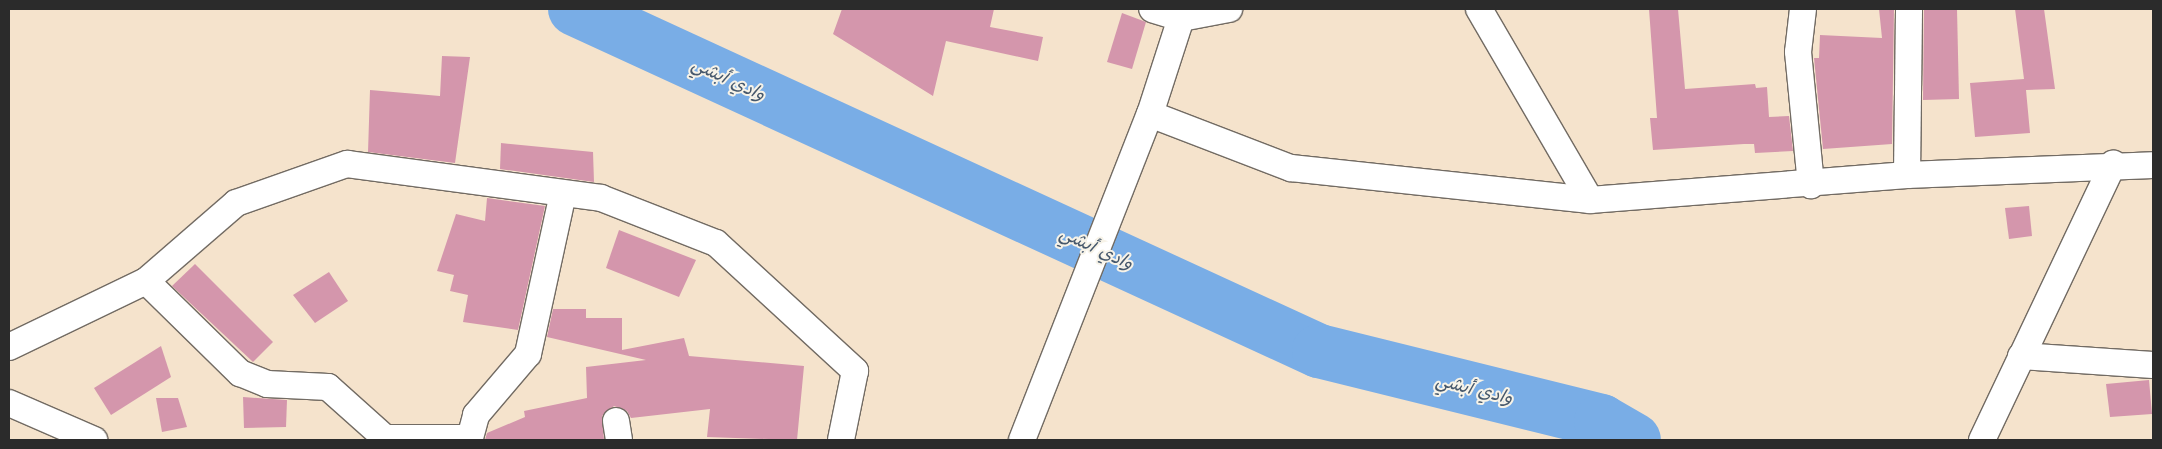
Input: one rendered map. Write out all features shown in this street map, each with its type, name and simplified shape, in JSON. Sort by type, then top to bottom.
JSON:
[{"type":"street","points":[[1152,9],[1183,13],[1229,9]]},
{"type":"street","points":[[1480,9],[1590,200]]},
{"type":"street","points":[[1803,9],[1798,52],[1811,185]]},
{"type":"street","points":[[1907,175],[1909,9]]},
{"type":"street","points":[[1022,440],[1068,327],[1133,151],[1150,114],[1183,13]]},
{"type":"street","points":[[1150,114],[1291,168],[1590,200],[1811,185],[1907,175],[2113,164],[2153,165]]},
{"type":"street","points":[[9,347],[146,281],[236,203],[347,164],[602,198],[716,243],[855,371],[841,440]]},
{"type":"street","points":[[1982,440],[2113,164]]},
{"type":"street","points":[[146,281],[240,373],[267,384],[328,387],[385,438],[470,438],[476,415],[528,354],[563,194]]},
{"type":"street","points":[[2021,356],[2153,365]]},
{"type":"street","points":[[9,403],[83,437]]},
{"type":"building","points":[[842,9],[994,9],[990,27],[1043,37],[1038,61],[946,41],[933,96],[833,34]]},
{"type":"building","points":[[1649,9],[1678,9],[1685,89],[1755,84],[1756,88],[1767,87],[1769,117],[1789,116],[1793,151],[1755,153],[1754,144],[1653,150],[1650,118],[1657,118]]},
{"type":"building","points":[[1879,9],[1894,9],[1892,144],[1823,149],[1814,58],[1819,58],[1820,35],[1882,38]]},
{"type":"building","points":[[1924,9],[1957,9],[1959,99],[1923,100]]},
{"type":"building","points":[[2015,9],[2044,9],[2055,89],[2026,90],[2030,133],[1975,137],[1970,83],[2024,79]]},
{"type":"building","points":[[1122,13],[1146,22],[1132,69],[1107,62]]},
{"type":"building","points":[[442,56],[470,57],[455,163],[368,152],[370,90],[440,96]]},
{"type":"building","points":[[501,143],[593,152],[594,182],[500,169]]},
{"type":"building","points":[[487,198],[545,206],[518,330],[463,322],[468,295],[450,291],[454,275],[437,271],[456,214],[485,221]]},
{"type":"building","points":[[2029,206],[2032,236],[2009,239],[2005,208]]},
{"type":"building","points":[[619,230],[696,260],[679,297],[606,268]]},
{"type":"building","points":[[195,264],[273,342],[253,362],[172,286]]},
{"type":"building","points":[[329,272],[348,301],[315,323],[293,295]]},
{"type":"building","points":[[553,309],[586,309],[586,318],[622,318],[622,350],[684,338],[689,356],[804,366],[797,440],[707,437],[710,409],[631,418],[627,411],[614,406],[602,416],[604,440],[485,440],[487,433],[525,417],[524,411],[587,398],[586,367],[646,360],[547,337]]},
{"type":"building","points":[[161,346],[171,377],[111,415],[94,388]]},
{"type":"building","points":[[2149,380],[2152,414],[2110,417],[2106,384]]},
{"type":"building","points":[[243,397],[287,400],[286,427],[244,428]]},
{"type":"building","points":[[156,398],[178,398],[187,427],[162,432]]},
{"type":"waterway","name":"وادي أبشي","points":[[575,9],[1319,351],[1601,421],[1634,440]]}]
